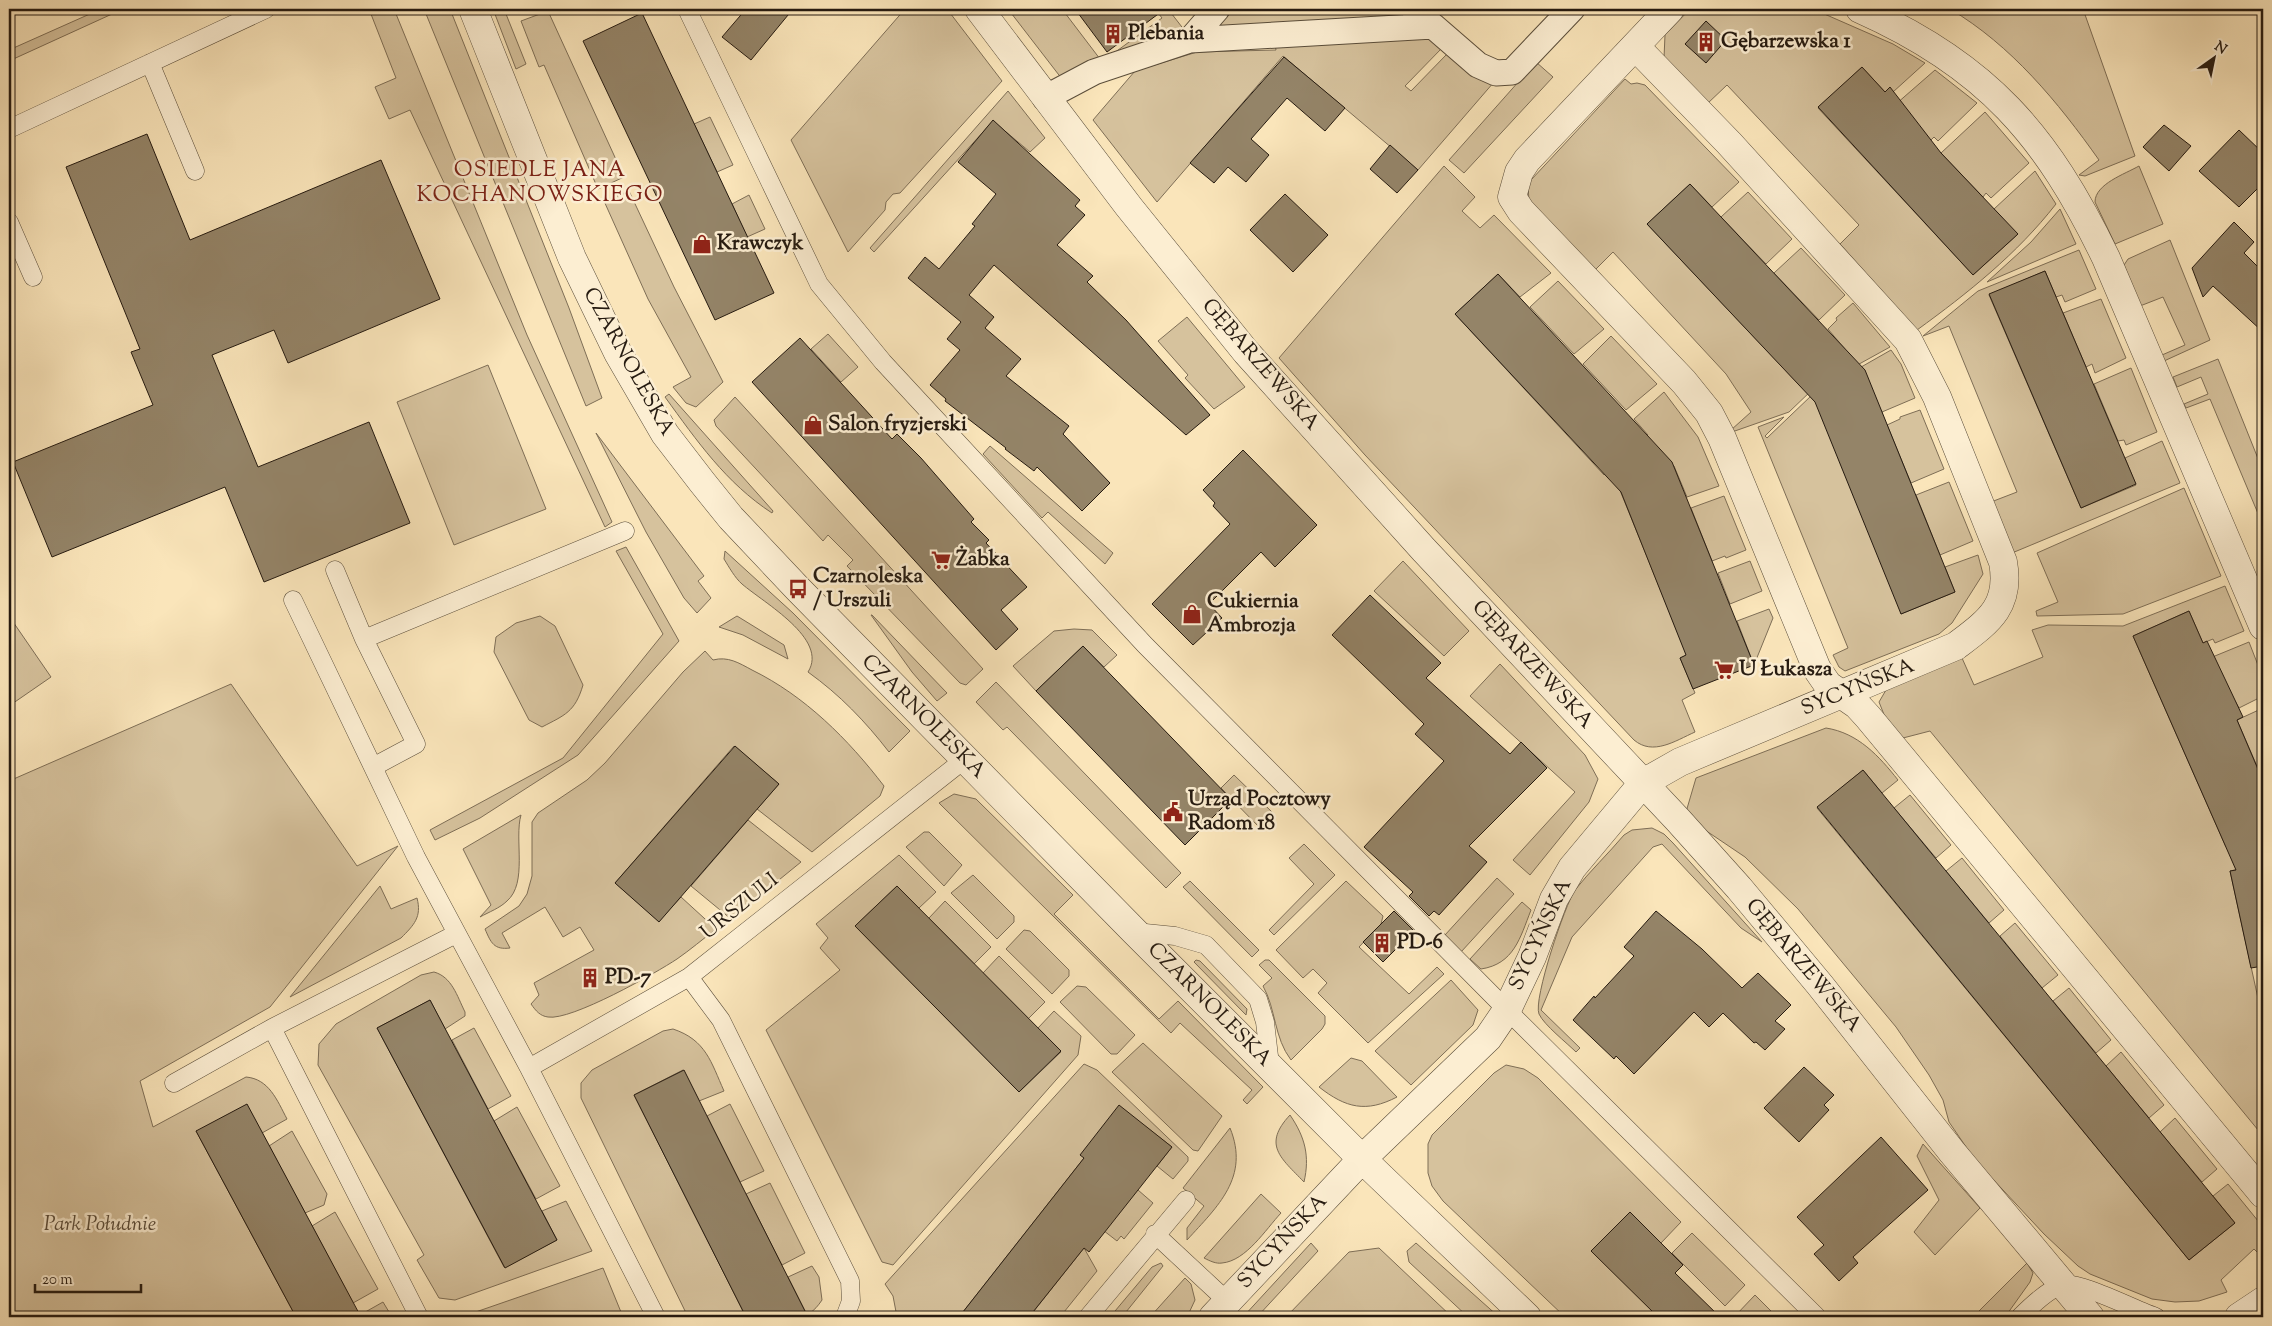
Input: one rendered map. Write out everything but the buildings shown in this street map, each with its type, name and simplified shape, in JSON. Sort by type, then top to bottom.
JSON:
[{"type":"street","name":"CZARNOLESKA","points":[[473,9],[572,258],[618,353],[666,434],[731,518],[1135,932],[1362,1159],[1527,1317]]},
{"type":"street","name":"GĘBARZEWSKA","points":[[979,9],[1129,208],[1246,352],[1424,550],[1739,888],[1820,985],[1952,1152],[2090,1317]]},
{"type":"street","points":[[1190,40],[1217,9]]},
{"type":"street","points":[[1414,9],[1478,65],[1496,73],[1512,72],[1572,9]]},
{"type":"street","points":[[1670,9],[1527,160],[1519,172],[1512,197],[1521,211],[1684,382],[1709,413],[1722,438],[1817,669],[1828,684],[1868,717],[2263,1194]]},
{"type":"street","points":[[1860,9],[1923,40],[1963,67],[1993,91],[2051,159],[2085,214],[2106,258],[2263,626]]},
{"type":"street","points":[[1046,98],[1094,72],[1190,40],[1433,26]]},
{"type":"street","name":"SYCYŃSKA","points":[[1220,1309],[1362,1159],[1488,1038],[1506,1010],[1532,956],[1554,899],[1572,868],[1643,783],[1680,762],[1956,646],[1993,616],[2004,595],[2006,579],[2003,562],[1937,397],[1908,340],[1742,157],[1635,46]]},
{"type":"street","points":[[2239,1317],[2263,1302]]},
{"type":"lane","points":[[9,129],[266,9]]},
{"type":"lane","points":[[686,9],[813,273],[831,301],[883,362],[1104,602],[1506,1010],[1817,1317]]},
{"type":"lane","points":[[150,63],[196,171]]},
{"type":"lane","points":[[9,222],[34,277]]},
{"type":"lane","points":[[364,639],[625,532]]},
{"type":"lane","points":[[336,570],[364,639],[416,744],[372,766]]},
{"type":"lane","points":[[293,600],[372,766],[456,934],[529,1068],[656,1317]]},
{"type":"lane","name":"URSZULI","points":[[529,1068],[689,977],[965,759]]},
{"type":"lane","points":[[1135,932],[1190,938],[1206,946],[1258,999],[1265,1022],[1270,1065]]},
{"type":"lane","points":[[174,1083],[272,1028],[456,934]]},
{"type":"lane","points":[[689,977],[721,1020],[850,1281],[851,1300],[845,1317]]},
{"type":"lane","points":[[272,1028],[419,1317]]},
{"type":"lane","points":[[1088,1317],[1155,1234],[1186,1200]]},
{"type":"lane","points":[[1155,1234],[1220,1309]]},
{"type":"lane","points":[[2020,1317],[2035,1302],[2063,1284],[2080,1285],[2156,1317]]},
{"type":"green space","points":[[101,9],[123,9],[9,61],[9,50]]},
{"type":"green space","points":[[369,9],[394,9],[527,335],[612,522],[605,527],[410,110],[389,119],[375,87],[396,78]]},
{"type":"green space","points":[[424,9],[450,9],[569,308],[602,398],[586,406]]},
{"type":"green space","points":[[493,9],[504,9],[526,64],[516,69]]},
{"type":"green space","points":[[905,9],[947,9],[1002,81],[900,193],[893,194],[886,202],[885,210],[848,252],[791,140]]},
{"type":"green space","points":[[1008,9],[1062,9],[1100,59],[1062,79]]},
{"type":"green space","points":[[1155,9],[1168,9],[1185,31],[1114,53],[1162,18]]},
{"type":"green space","points":[[1225,9],[1397,9],[1403,14],[1398,19],[1208,29]]},
{"type":"green space","points":[[1690,9],[1813,9],[1893,44],[1925,63],[1893,92],[1889,88],[1885,92],[1862,67],[1818,108],[1973,275],[2017,235],[1994,209],[2035,171],[2056,204],[2025,240],[1991,272],[1917,330],[1840,244],[1859,225],[1727,85],[1707,104],[1664,58],[1665,35]]},
{"type":"green space","points":[[1950,9],[2083,9],[2135,156],[2085,176],[2079,175],[2099,160],[2067,117],[2013,57],[1972,23]]},
{"type":"green space","points":[[548,11],[624,177],[598,189],[544,65],[539,67],[521,21]]},
{"type":"green space","points":[[1426,35],[1442,48],[1405,86],[1411,91],[1447,54],[1465,70],[1494,82],[1418,170],[1283,56],[1157,202],[1093,120],[1135,71],[1197,52],[1276,50],[1275,45]]},
{"type":"green space","points":[[1536,62],[1553,77],[1464,173],[1449,160]]},
{"type":"green space","points":[[1935,70],[1977,103],[1938,141],[1934,137],[1930,141],[1896,104]]},
{"type":"green space","points":[[1625,79],[1631,84],[1645,85],[1739,182],[1712,207],[1690,184],[1647,224],[1803,389],[1845,349],[1828,329],[1837,320],[1836,318],[1853,303],[1890,347],[1812,390],[1789,412],[1732,432],[1731,430],[1751,412],[1726,374],[1613,252],[1594,271],[1529,201],[1528,185],[1531,180]]},
{"type":"green space","points":[[1008,91],[1045,138],[1030,152],[993,121],[874,252],[870,248]]},
{"type":"green space","points":[[1985,112],[2029,163],[1991,198],[1986,193],[1983,197],[1941,153]]},
{"type":"green space","points":[[710,117],[733,165],[717,172],[694,124]]},
{"type":"green space","points":[[1444,166],[1475,197],[1462,211],[1480,228],[1494,215],[1551,273],[1520,297],[1498,274],[1455,314],[1604,475],[1648,435],[1634,419],[1664,392],[1698,437],[1719,486],[1687,497],[1674,466],[1619,488],[1687,655],[1680,658],[1695,693],[1682,700],[1695,732],[1672,743],[1649,747],[1641,745],[1634,740],[1365,455],[1279,358]]},
{"type":"green space","points":[[2139,166],[2163,224],[2115,244],[2095,202],[2096,196],[2112,180]]},
{"type":"green space","points":[[629,191],[674,287],[723,382],[696,407],[686,403],[673,387],[691,377],[648,299],[604,201]]},
{"type":"green space","points":[[1748,192],[1792,239],[1766,264],[1721,217]]},
{"type":"green space","points":[[749,195],[765,229],[747,237],[732,204]]},
{"type":"green space","points":[[2060,209],[2076,244],[1987,282],[2031,242]]},
{"type":"green space","points":[[2170,240],[2210,340],[2164,361],[2162,355],[2185,345],[2163,297],[2140,306],[2124,265],[2128,259]]},
{"type":"green space","points":[[1801,248],[1845,295],[1819,320],[1774,273]]},
{"type":"green space","points":[[2079,250],[2096,289],[2065,302],[2062,295],[2056,297],[2045,271],[1989,295],[2081,508],[2136,485],[2125,458],[2162,441],[2180,483],[2012,553],[1991,502],[2017,492],[1949,326],[1923,336],[1978,291]]},
{"type":"green space","points":[[1558,281],[1604,329],[1574,354],[1530,307]]},
{"type":"green space","points":[[2101,299],[2126,358],[2095,373],[2092,364],[2086,367],[2063,313]]},
{"type":"green space","points":[[1187,317],[1245,387],[1214,409],[1185,378],[1188,375],[1158,341]]},
{"type":"green space","points":[[828,334],[858,367],[841,382],[811,349]]},
{"type":"green space","points":[[1611,336],[1657,384],[1626,410],[1583,364]]},
{"type":"green space","points":[[1891,350],[1901,364],[1915,398],[1882,412],[1901,614],[1955,592],[1945,567],[1978,555],[1983,574],[1952,623],[1939,634],[1845,671],[1839,667],[1833,655],[1848,648],[1758,427],[1784,417],[1765,436],[1767,438],[1812,395]]},
{"type":"green space","points":[[2218,359],[2263,471],[2262,523],[2210,399],[2186,408],[2184,404],[2208,394],[2201,377],[2177,387],[2173,377]]},
{"type":"green space","points":[[488,365],[546,509],[454,545],[397,402]]},
{"type":"green space","points":[[2131,368],[2157,432],[2126,445],[2124,440],[2118,441],[2094,384]]},
{"type":"green space","points":[[669,394],[773,511],[772,513],[740,488],[713,460],[665,397]]},
{"type":"green space","points":[[735,397],[983,669],[966,685],[960,683],[847,566],[853,560],[828,535],[823,541],[716,426],[714,420]]},
{"type":"green space","points":[[1920,410],[1944,469],[1911,483],[1887,425],[1900,419],[1900,417]]},
{"type":"green space","points":[[596,433],[704,576],[698,581],[711,598],[697,613],[684,598],[646,532]]},
{"type":"green space","points":[[990,446],[1113,553],[1105,564],[1048,512],[1042,518],[983,454]]},
{"type":"green space","points":[[1949,482],[1973,541],[1940,555],[1916,495]]},
{"type":"green space","points":[[2184,488],[2221,576],[2123,614],[2037,616],[2036,611],[2058,602],[2037,553]]},
{"type":"green space","points":[[1724,496],[1746,550],[1712,561],[1691,508]]},
{"type":"green space","points":[[626,547],[679,641],[578,755],[480,818],[435,840],[430,830],[563,758],[663,634],[616,551]]},
{"type":"green space","points":[[725,551],[793,613],[910,731],[889,752],[851,709],[808,672],[812,660],[810,647],[802,635],[778,611],[739,582],[724,559]]},
{"type":"green space","points":[[1403,561],[1469,631],[1444,656],[1374,591]]},
{"type":"green space","points":[[1750,561],[1762,591],[1730,604],[1718,573]]},
{"type":"green space","points":[[2225,586],[2244,631],[2215,643],[2213,639],[2203,643],[2189,611],[2133,636],[2226,847],[2263,831],[2263,864],[2230,871],[2263,1021],[2263,1136],[1930,731],[1903,738],[1885,717],[1879,702],[1886,690],[1962,658],[1974,685],[2043,657],[2032,630],[2048,625],[2123,626]]},
{"type":"green space","points":[[1769,609],[1773,618],[1754,665],[1737,621]]},
{"type":"green space","points":[[871,615],[947,693],[937,701],[912,672]]},
{"type":"green space","points":[[9,616],[51,677],[9,706]]},
{"type":"green space","points":[[540,616],[555,626],[583,685],[573,707],[542,727],[529,720],[494,652],[496,637],[516,623]]},
{"type":"green space","points":[[737,616],[784,645],[788,659],[743,635],[719,627]]},
{"type":"green space","points":[[1092,630],[1117,655],[1104,667],[1083,646],[1036,691],[1013,666],[1054,631]]},
{"type":"green space","points":[[2249,642],[2263,678],[2263,696],[2239,708],[2235,701],[2229,703],[2210,658]]},
{"type":"green space","points":[[705,651],[713,660],[729,660],[747,667],[790,692],[808,706],[840,735],[884,786],[880,796],[812,852],[757,809],[779,784],[734,746],[615,883],[659,921],[681,897],[716,929],[677,959],[613,995],[575,1012],[559,1016],[543,1016],[531,1004],[539,995],[534,983],[594,950],[580,927],[563,937],[545,907],[502,933],[510,948],[497,947],[489,938],[485,929],[519,906],[527,894],[532,876],[532,822],[538,813],[587,780],[605,763],[683,672]]},
{"type":"green space","points":[[1500,664],[1585,755],[1598,779],[1589,802],[1530,875],[1513,860],[1575,792],[1470,696]]},
{"type":"green space","points":[[996,682],[1181,873],[1166,888],[1007,727],[1003,730],[976,702]]},
{"type":"green space","name":"Park Południe","points":[[231,684],[357,866],[398,846],[270,1007],[140,1081],[153,1127],[246,1077],[261,1082],[276,1098],[287,1119],[262,1133],[196,1131],[296,1317],[9,1317],[9,781]]},
{"type":"green space","points":[[2263,708],[2263,772],[2260,773],[2237,720]]},
{"type":"green space","points":[[1826,728],[1858,740],[1883,762],[1898,780],[1882,793],[1863,770],[1817,808],[2189,1260],[2235,1223],[2213,1196],[2228,1184],[2263,1227],[2263,1258],[2254,1249],[2221,1280],[2227,1292],[2199,1301],[2175,1302],[2152,1299],[2090,1274],[2078,1266],[2044,1234],[1975,1160],[1949,1122],[1943,1100],[1929,1075],[1896,1027],[1798,909],[1745,857],[1702,828],[1686,812],[1696,778]]},
{"type":"green space","points":[[1234,775],[1272,812],[1258,826],[1221,788]]},
{"type":"green space","points":[[954,794],[976,799],[1073,895],[1054,914],[1159,1019],[1178,1001],[1263,1087],[1247,1104],[1243,1100],[1252,1090],[1180,1023],[1171,1033],[939,803]]},
{"type":"green space","points":[[1910,795],[1951,845],[1936,858],[1894,808]]},
{"type":"green space","points":[[521,815],[519,825],[519,872],[513,893],[501,906],[480,917],[491,905],[463,849]]},
{"type":"green space","points":[[748,820],[801,862],[731,919],[691,886]]},
{"type":"green space","points":[[1652,828],[1664,834],[1673,843],[1762,942],[1741,928],[1662,844],[1653,847],[1572,937],[1541,1010],[1580,1048],[1576,1052],[1539,1014],[1538,1005],[1545,972],[1558,932],[1575,890],[1624,835],[1632,830]]},
{"type":"green space","points":[[924,832],[929,832],[962,865],[944,886],[906,847]]},
{"type":"green space","points":[[1304,844],[1335,875],[1274,935],[1269,930],[1314,884],[1289,858]]},
{"type":"green space","points":[[899,855],[936,892],[919,908],[897,886],[855,926],[1019,1092],[1061,1052],[1038,1028],[1054,1011],[1081,1036],[1078,1055],[893,1265],[882,1262],[766,1030],[840,970],[820,948],[828,938],[816,924]]},
{"type":"green space","points":[[1962,858],[2004,910],[1989,923],[1946,871]]},
{"type":"green space","points":[[973,875],[1014,916],[1014,922],[997,939],[951,893]]},
{"type":"green space","points":[[1497,878],[1514,894],[1461,952],[1445,935]]},
{"type":"green space","points":[[1190,881],[1259,950],[1252,957],[1183,887]]},
{"type":"green space","points":[[1346,881],[1383,916],[1381,924],[1359,947],[1409,994],[1437,967],[1444,974],[1368,1043],[1318,993],[1327,983],[1313,969],[1303,978],[1276,950]]},
{"type":"green space","points":[[380,886],[391,909],[417,898],[418,916],[410,929],[401,938],[290,997]]},
{"type":"green space","points":[[945,901],[991,947],[974,964],[929,918]]},
{"type":"green space","points":[[1522,902],[1531,910],[1519,940],[1508,956],[1501,962],[1481,969],[1470,959]]},
{"type":"green space","points":[[2015,923],[2058,975],[2042,988],[2000,936]]},
{"type":"green space","points":[[1024,930],[1030,931],[1069,970],[1069,976],[1052,994],[1006,949]]},
{"type":"green space","points":[[999,956],[1045,1002],[1028,1019],[983,973]]},
{"type":"green space","points":[[1196,960],[1200,961],[1247,1009],[1246,1015],[1194,962]]},
{"type":"green space","points":[[1265,960],[1269,960],[1325,1016],[1325,1024],[1322,1029],[1291,1060],[1281,1042],[1263,986],[1272,978],[1259,965]]},
{"type":"green space","points":[[434,972],[440,974],[450,983],[465,1012],[465,1016],[445,1029],[430,1000],[377,1028],[504,1267],[557,1240],[542,1211],[566,1201],[592,1251],[455,1300],[439,1298],[417,1260],[424,1255],[318,1065],[319,1044],[336,1024],[421,975]]},
{"type":"green space","points":[[1451,980],[1478,1010],[1473,1025],[1411,1085],[1375,1051]]},
{"type":"green space","points":[[1077,986],[1086,987],[1135,1035],[1117,1054],[1111,1054],[1060,1002]]},
{"type":"green space","points":[[2069,988],[2111,1040],[2096,1053],[2053,1001]]},
{"type":"green space","points":[[474,1028],[511,1096],[488,1109],[452,1040]]},
{"type":"green space","points":[[673,1029],[693,1039],[706,1053],[724,1091],[699,1101],[683,1070],[634,1095],[746,1317],[688,1317],[581,1098],[581,1083],[592,1070],[663,1031]]},
{"type":"green space","points":[[1143,1043],[1222,1116],[1198,1151],[1193,1150],[1112,1072]]},
{"type":"green space","points":[[2121,1052],[2164,1105],[2149,1118],[2106,1066]]},
{"type":"green space","points":[[1351,1058],[1362,1061],[1397,1097],[1376,1105],[1356,1106],[1338,1100],[1319,1087]]},
{"type":"green space","points":[[1084,1064],[1097,1070],[1188,1157],[1188,1161],[1173,1179],[1157,1166],[1172,1147],[1119,1106],[1084,1158],[959,1317],[897,1317],[893,1296],[885,1284]]},
{"type":"green space","points":[[1506,1065],[1524,1069],[1538,1078],[1681,1222],[1661,1243],[1630,1212],[1592,1250],[1658,1317],[1565,1317],[1443,1201],[1432,1186],[1428,1173],[1428,1144],[1432,1135],[1494,1073]]},
{"type":"green space","points":[[730,1104],[764,1171],[740,1182],[707,1116]]},
{"type":"green space","points":[[517,1107],[560,1186],[536,1199],[494,1121]]},
{"type":"green space","points":[[1290,1115],[1303,1139],[1305,1147],[1306,1173],[1304,1182],[1282,1158],[1276,1143],[1277,1135]]},
{"type":"green space","points":[[2175,1118],[2217,1169],[2202,1182],[2160,1132]]},
{"type":"green space","points":[[1230,1128],[1235,1145],[1236,1161],[1228,1190],[1220,1203],[1187,1240],[1187,1228],[1204,1206],[1183,1188]]},
{"type":"green space","points":[[292,1131],[327,1194],[324,1205],[305,1213],[269,1146]]},
{"type":"green space","points":[[1923,1144],[1980,1208],[1935,1255],[1914,1232],[1939,1200],[1917,1156]]},
{"type":"green space","points":[[770,1183],[805,1253],[782,1265],[746,1194]]},
{"type":"green space","points":[[1138,1190],[1153,1203],[1124,1239],[1121,1236],[1117,1241],[1099,1227]]},
{"type":"green space","points":[[1261,1194],[1281,1213],[1255,1243],[1239,1257],[1231,1261],[1218,1263],[1204,1258]]},
{"type":"green space","points":[[335,1212],[378,1289],[353,1303],[312,1226]]},
{"type":"green space","points":[[1692,1233],[1745,1285],[1725,1306],[1672,1253]]},
{"type":"green space","points":[[1311,1243],[1318,1251],[1257,1317],[1243,1317]]},
{"type":"green space","points":[[1416,1243],[1499,1317],[1468,1317],[1409,1262],[1407,1251]]},
{"type":"green space","points":[[1084,1248],[1097,1271],[1060,1317],[1030,1316]]},
{"type":"green space","points":[[1379,1248],[1452,1317],[1286,1317],[1349,1252]]},
{"type":"green space","points":[[1161,1263],[1163,1266],[1122,1317],[1110,1317],[1152,1267]]},
{"type":"green space","points":[[2027,1263],[2033,1273],[2030,1282],[2005,1317],[1973,1317]]},
{"type":"green space","points":[[812,1266],[819,1277],[822,1300],[810,1313],[792,1317],[805,1311],[788,1277]]},
{"type":"green space","points":[[603,1268],[623,1317],[463,1317],[467,1315]]},
{"type":"green space","points":[[1185,1278],[1191,1284],[1195,1300],[1188,1315],[1150,1317]]},
{"type":"green space","points":[[1755,1295],[1777,1317],[1735,1316]]},
{"type":"green space","points":[[383,1302],[392,1317],[361,1317],[360,1315]]},
{"type":"place","name":"Plebania","points":[[1113,34]]},
{"type":"place","name":"Gębarzewska 1","points":[[1706,42]]},
{"type":"place","name":"Krawczyk","points":[[702,244]]},
{"type":"place","name":"Salon fryzjerski","points":[[813,425]]},
{"type":"place","name":"Żabka","points":[[941,560]]},
{"type":"place","name":"Czarnoleska / Urszuli","points":[[798,589]]},
{"type":"place","name":"Cukiernia Ambrozja","points":[[1192,614]]},
{"type":"place","name":"U Łukasza","points":[[1724,670]]},
{"type":"place","name":"Urząd Pocztowy Radom 18","points":[[1173,812]]},
{"type":"place","name":"PD-6","points":[[1382,943]]},
{"type":"place","name":"PD-7","points":[[590,978]]},
{"type":"district","name":"OSIEDLE JANA KOCHANOWSKIEGO","points":[[540,184]]}]
